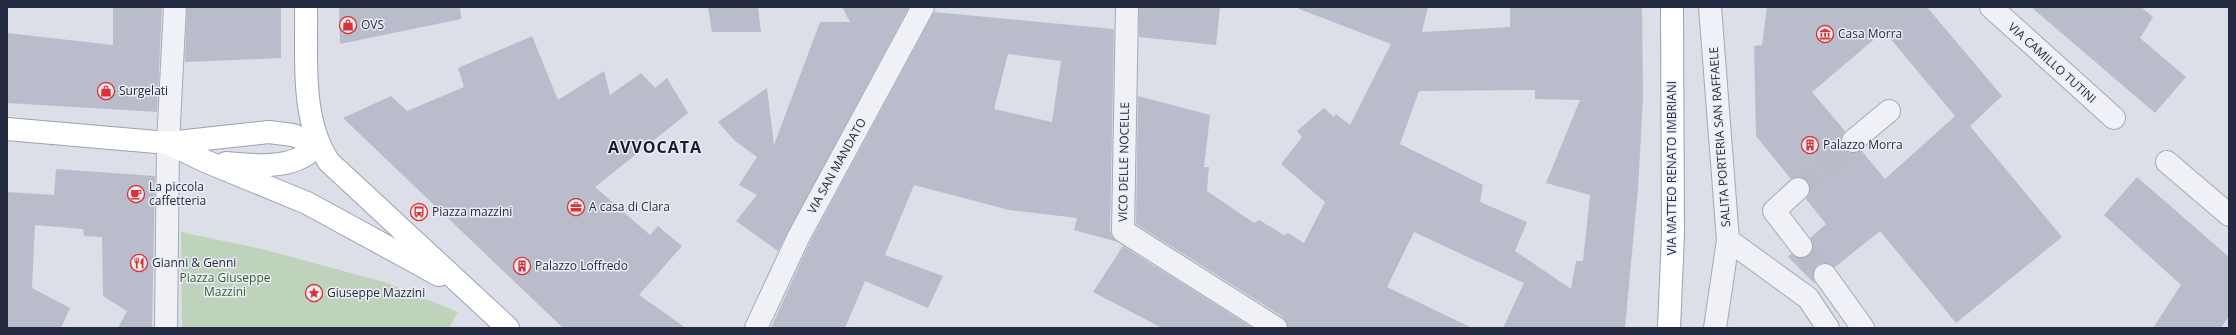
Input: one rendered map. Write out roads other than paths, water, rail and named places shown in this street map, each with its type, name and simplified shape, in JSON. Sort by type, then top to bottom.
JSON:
[{"type":"main road","points":[[306,7],[308,95],[319,144],[329,162],[508,328]]},
{"type":"main road","name":"VIA MATTEO RENATO IMBRIANI","points":[[1669,328],[1673,234],[1672,7]]},
{"type":"main road","points":[[7,129],[168,143],[269,132],[293,135],[319,144]]},
{"type":"main road","points":[[168,143],[205,161],[307,203],[468,291]]},
{"type":"main road","points":[[205,161],[272,164],[304,157],[319,144]]},
{"type":"street","points":[[166,328],[168,143],[175,7]]},
{"type":"street","name":"VIA SAN MANDATO","points":[[756,328],[798,238],[923,7]]},
{"type":"street","name":"VICO DELLE NOCELLE","points":[[1127,7],[1123,231],[1276,328]]},
{"type":"street","name":"SALITA PORTERIA SAN RAFFAELE","points":[[1710,7],[1728,240],[1808,298],[1828,328]]},
{"type":"street","name":"VIA CAMILLO TUTINI","points":[[1991,7],[2114,118]]},
{"type":"street","points":[[1853,141],[1889,111]]},
{"type":"street","points":[[2167,162],[2229,215]]},
{"type":"street","points":[[1798,189],[1774,211],[1801,246]]},
{"type":"street","points":[[1714,328],[1728,240]]},
{"type":"street","points":[[1825,275],[1863,328]]},
{"type":"tunnel","points":[[1798,189],[1853,141]]},
{"type":"tunnel","points":[[1801,246],[1825,275]]},
{"type":"place","name":"OVS","points":[[348,25]]},
{"type":"place","name":"Casa Morra","points":[[1825,34]]},
{"type":"place","name":"Surgelati","points":[[106,91]]},
{"type":"place","name":"Palazzo Morra","points":[[1810,145]]},
{"type":"place","name":"La piccola caffetteria","points":[[136,194]]},
{"type":"place","name":"A casa di Clara","points":[[576,207]]},
{"type":"place","name":"Piazza mazzini","points":[[419,212]]},
{"type":"place","name":"Gianni & Genni","points":[[139,263]]},
{"type":"place","name":"Palazzo Loffredo","points":[[522,266]]},
{"type":"place","name":"Giuseppe Mazzini","points":[[314,293]]},
{"type":"district","name":"AVVOCATA","points":[[655,147]]},
{"type":"park label","name":"Piazza Giuseppe Mazzini","points":[[225,285]]}]
